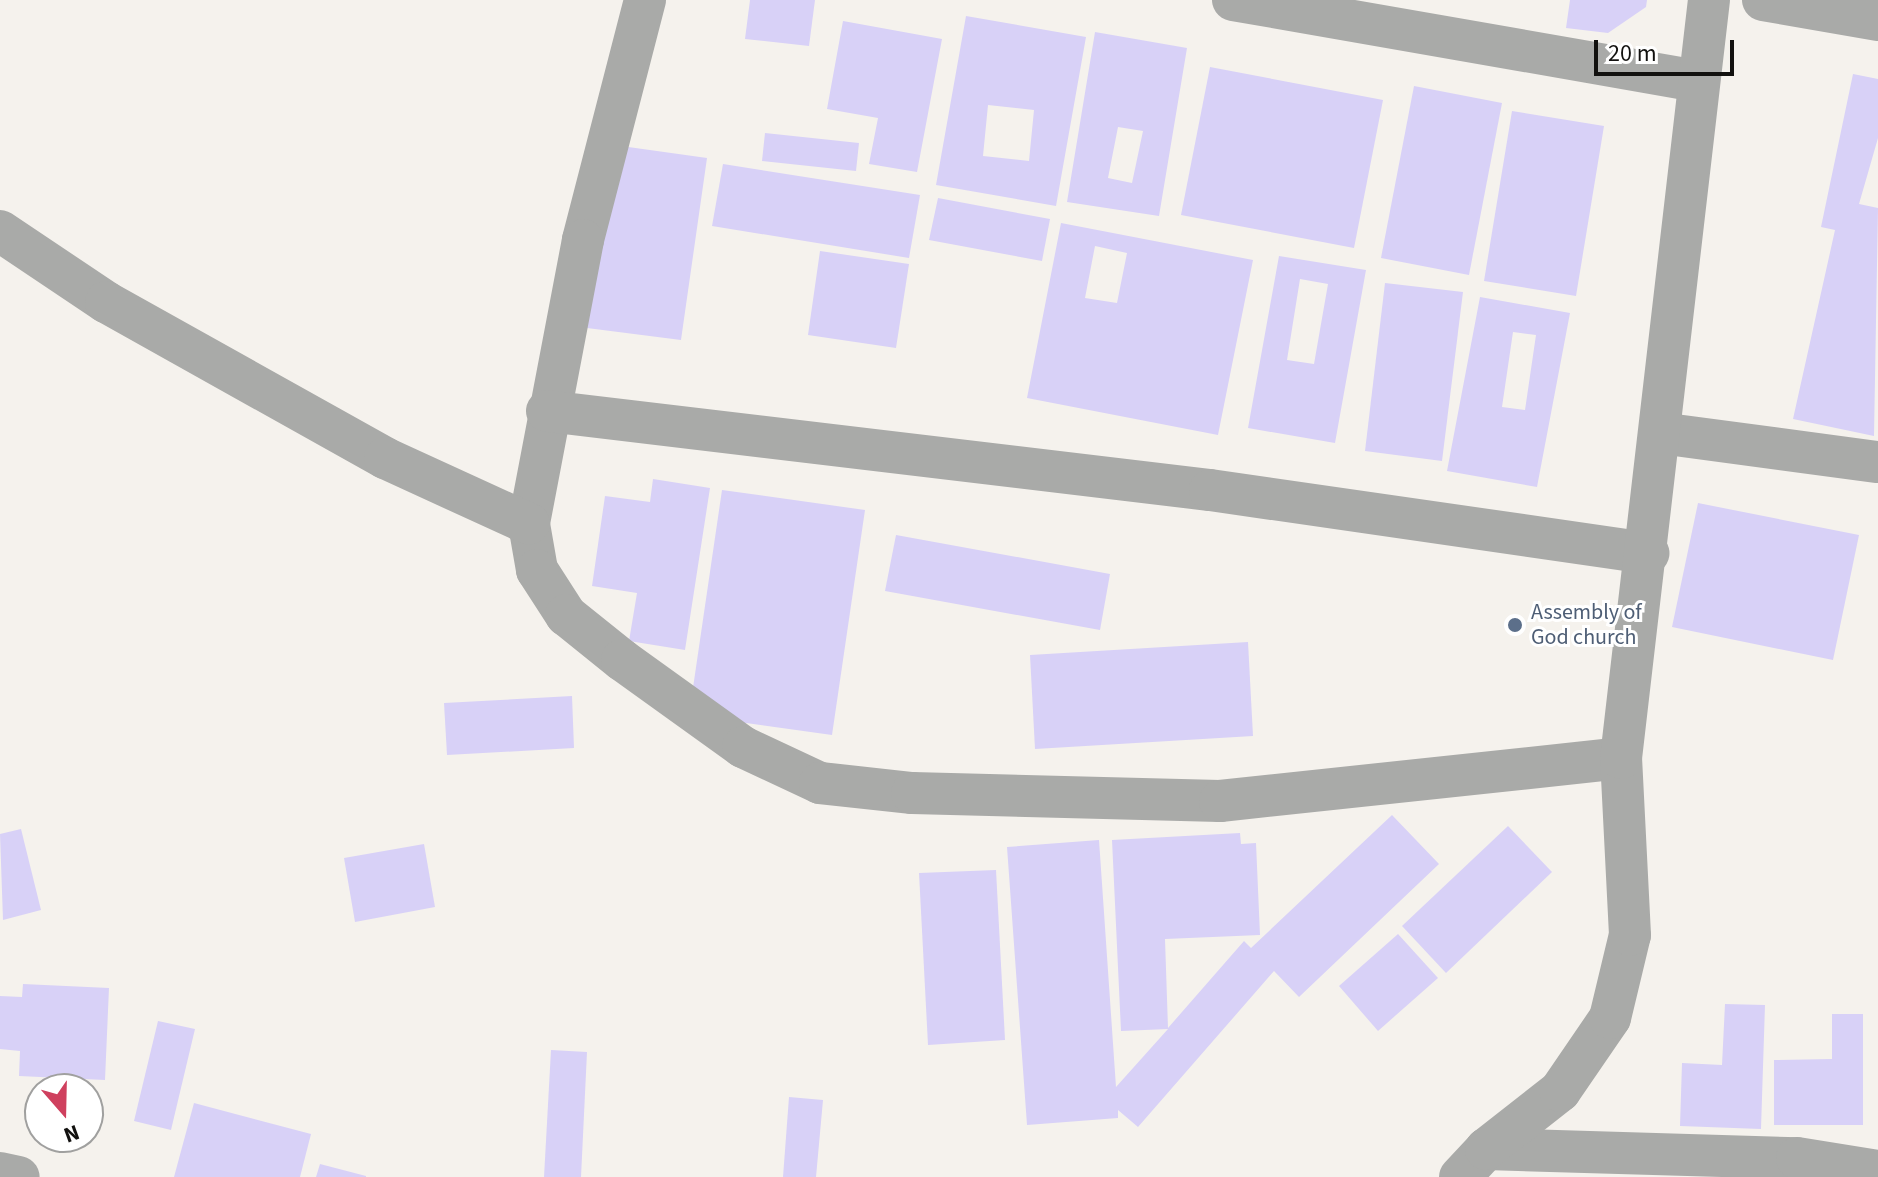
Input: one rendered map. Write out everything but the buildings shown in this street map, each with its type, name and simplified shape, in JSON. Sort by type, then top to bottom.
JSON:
[{"type":"street","points":[[645,0],[583,240],[547,411],[529,524],[537,570],[566,615],[743,747],[820,783],[912,793],[1220,801],[1621,758]]},
{"type":"street","points":[[1233,0],[1697,81]]},
{"type":"street","points":[[1473,1163],[1560,1091],[1610,1018],[1630,935],[1621,758],[1648,553],[1697,81],[1709,0]]},
{"type":"street","points":[[1763,0],[1878,20]]},
{"type":"street","points":[[0,231],[106,302],[385,458],[529,524]]},
{"type":"street","points":[[547,411],[1210,490],[1648,553]]},
{"type":"street","points":[[1660,433],[1878,462]]},
{"type":"street","points":[[1473,1163],[1797,1158],[1878,1171]]},
{"type":"street","points":[[0,1173],[19,1177]]},
{"type":"place","name":"Assembly of God church","points":[[1515,625]]}]
